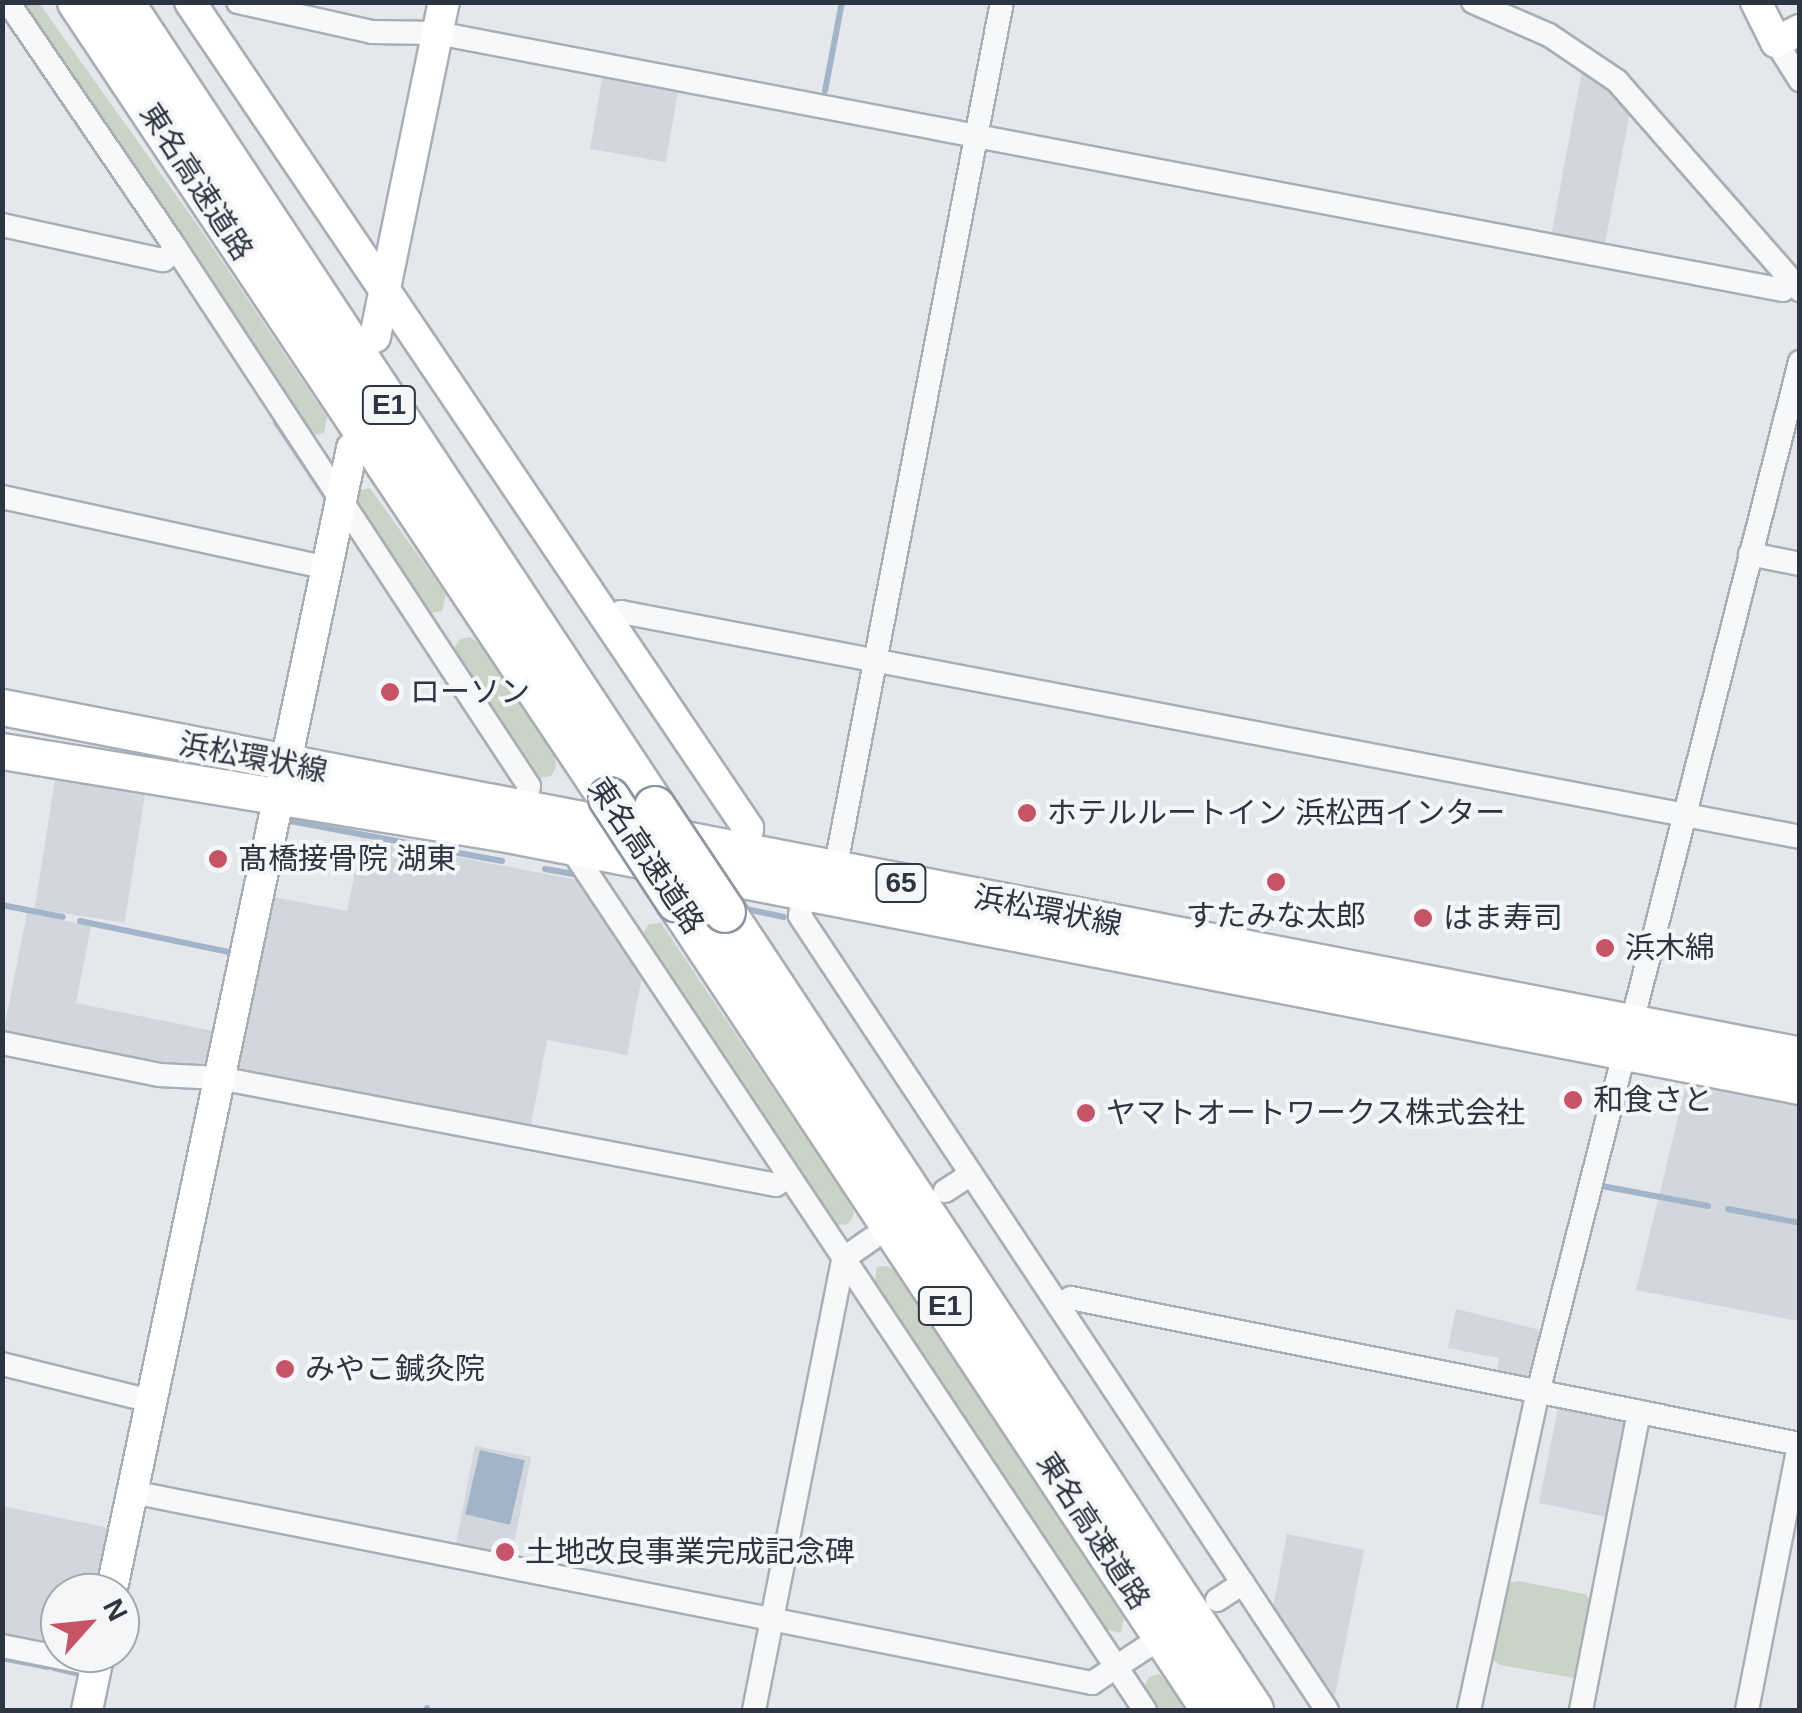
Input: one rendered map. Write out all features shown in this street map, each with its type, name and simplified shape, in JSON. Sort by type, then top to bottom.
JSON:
[{"type":"highway","points":[[65,2],[221,220]]},
{"type":"highway","name":"東名高速道路","points":[[78,2],[1212,1710]]},
{"type":"highway","name":"東名高速道路","points":[[123,2],[1253,1710]]},
{"type":"main road","name":"浜松環状線","points":[[2,707],[570,847],[804,893],[1627,1037],[1800,1055]]},
{"type":"main road","name":"浜松環状線","points":[[2,751],[282,779],[524,810],[835,870],[1627,1037],[1800,1086]]},
{"type":"street","points":[[8,2],[178,250],[529,786],[524,810]]},
{"type":"street","points":[[238,2],[372,32],[437,34],[1782,290],[1796,286],[1617,81],[1573,48],[1473,2]]},
{"type":"street","points":[[375,337],[444,2]]},
{"type":"street","points":[[835,870],[1002,2]]},
{"type":"street","points":[[1756,2],[1788,36],[1800,80]]},
{"type":"street","points":[[198,5],[748,828],[744,852]]},
{"type":"street","points":[[2,225],[163,260],[178,250]]},
{"type":"street","points":[[1469,1710],[1538,1392],[1800,362]]},
{"type":"street","points":[[115,1573],[352,448]]},
{"type":"street","points":[[2,497],[328,568]]},
{"type":"street","points":[[1750,554],[1800,564]]},
{"type":"street","points":[[608,620],[622,612],[1800,836]]},
{"type":"street","points":[[570,847],[1145,1710]]},
{"type":"street","points":[[804,893],[800,916],[1327,1710]]},
{"type":"street","points":[[2,1042],[159,1075],[219,1078],[776,1185],[788,1176]]},
{"type":"street","points":[[945,1191],[971,1174]]},
{"type":"street","points":[[754,1710],[842,1259],[872,1239]]},
{"type":"street","points":[[1059,1306],[1071,1298],[1799,1444],[1747,1710]]},
{"type":"street","points":[[2,1364],[150,1402]]},
{"type":"street","points":[[1581,1710],[1639,1412]]},
{"type":"street","points":[[132,1492],[1092,1683],[1146,1648]]},
{"type":"street","points":[[1217,1600],[1243,1583]]},
{"type":"street","points":[[2,1646],[40,1651]]},
{"type":"street","points":[[87,1710],[95,1673]]},
{"type":"shaded area","points":[[1583,65],[1631,107],[1604,248],[1551,237]]},
{"type":"shaded area","points":[[603,74],[679,87],[666,162],[590,149]]},
{"type":"shaded area","points":[[55,780],[145,794],[125,923],[35,908]]},
{"type":"shaded area","points":[[362,839],[578,880],[642,976],[627,1055],[547,1040],[530,1130],[236,1074],[268,896],[347,911]]},
{"type":"shaded area","points":[[27,913],[91,926],[76,1003],[218,1032],[212,1063],[204,1068],[160,1067],[3,1034]]},
{"type":"shaded area","points":[[1686,1085],[1799,1106],[1799,1321],[1636,1290]]},
{"type":"shaded area","points":[[1456,1309],[1544,1331],[1533,1377],[1526,1382],[1496,1376],[1499,1358],[1448,1348]]},
{"type":"shaded area","points":[[1559,1403],[1625,1416],[1629,1423],[1611,1518],[1539,1503]]},
{"type":"shaded area","points":[[475,1446],[531,1457],[511,1560],[455,1549]]},
{"type":"shaded area","points":[[2,1506],[114,1529],[105,1573],[40,1573],[40,1646],[3,1638]]},
{"type":"shaded area","points":[[1287,1534],[1364,1550],[1334,1700],[1273,1608]]},
{"type":"green space","points":[[20,3],[39,3],[203,233],[327,417],[324,433],[314,435],[308,430]]},
{"type":"green space","points":[[370,488],[446,594],[442,611],[432,613],[424,608],[359,508],[356,498],[361,490]]},
{"type":"green space","points":[[470,637],[478,642],[555,756],[556,767],[551,776],[540,778],[532,773],[456,658],[455,647],[460,639]]},
{"type":"green space","points":[[661,923],[852,1206],[854,1215],[848,1224],[838,1225],[829,1220],[646,944],[644,932],[649,924]]},
{"type":"green space","points":[[887,1266],[896,1271],[1124,1617],[1121,1633],[1104,1629],[874,1286],[877,1267]]},
{"type":"green space","points":[[1518,1581],[1585,1594],[1592,1601],[1579,1675],[1574,1678],[1500,1665],[1491,1658],[1506,1584]]},
{"type":"green space","points":[[1159,1674],[1186,1710],[1157,1710],[1145,1685],[1149,1677]]},
{"type":"water","points":[[480,1450],[525,1460],[510,1525],[465,1514]]},
{"type":"waterway","points":[[825,91],[842,2]]},
{"type":"waterway","points":[[276,422],[330,503]]},
{"type":"waterway","points":[[290,821],[413,844]]},
{"type":"waterway","points":[[453,852],[502,861]]},
{"type":"waterway","points":[[545,869],[579,875]]},
{"type":"waterway","points":[[2,905],[63,917]]},
{"type":"waterway","points":[[741,908],[784,917]]},
{"type":"waterway","points":[[80,921],[233,953]]},
{"type":"waterway","points":[[1602,1186],[1708,1206]]},
{"type":"waterway","points":[[1728,1209],[1800,1223]]},
{"type":"waterway","points":[[2,1658],[40,1665]]},
{"type":"waterway","points":[[76,1673],[80,1674]]},
{"type":"place","name":"ローソン","points":[[390,692]]},
{"type":"place","name":"ホテルルートイン 浜松西インター","points":[[1027,813]]},
{"type":"place","name":"髙橋接骨院 湖東","points":[[218,859]]},
{"type":"place","name":"すたみな太郎","points":[[1276,882]]},
{"type":"place","name":"はま寿司","points":[[1423,918]]},
{"type":"place","name":"浜木綿","points":[[1605,948]]},
{"type":"place","name":"和食さと","points":[[1573,1100]]},
{"type":"place","name":"ヤマトオートワークス株式会社","points":[[1086,1113]]},
{"type":"place","name":"みやこ鍼灸院","points":[[285,1369]]},
{"type":"place","name":"土地改良事業完成記念碑","points":[[505,1552]]}]
